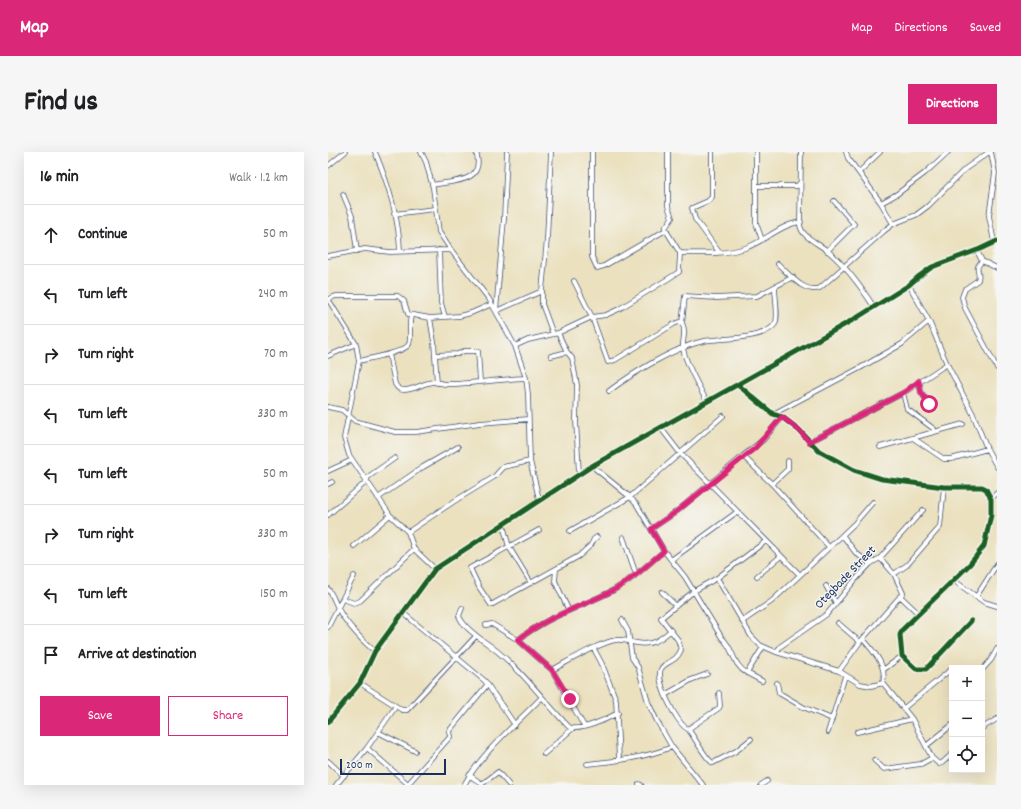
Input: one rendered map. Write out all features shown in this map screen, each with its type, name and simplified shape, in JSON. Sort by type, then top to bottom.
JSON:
[{"type":"street","points":[[328,166],[344,152]]},
{"type":"street","points":[[375,152],[389,188],[400,235],[400,251]]},
{"type":"street","points":[[421,152],[426,162],[432,185],[439,232],[492,304],[515,346],[526,378],[530,461],[538,499]]},
{"type":"street","points":[[432,185],[468,178],[474,175],[478,164],[476,152]]},
{"type":"street","points":[[496,311],[507,152]]},
{"type":"street","points":[[551,152],[542,304],[556,333],[572,358],[577,385],[576,420],[579,474]]},
{"type":"street","points":[[592,152],[592,257],[595,266],[597,268],[604,266],[662,232],[667,232]]},
{"type":"street","points":[[515,346],[528,340],[556,333],[592,317],[606,315],[619,309],[676,274],[680,268],[680,253],[665,228],[672,218],[668,206],[668,152]]},
{"type":"street","points":[[712,152],[712,197],[708,201],[692,208],[695,219],[719,252]]},
{"type":"street","points":[[756,152],[757,226],[762,240]]},
{"type":"street","points":[[801,152],[800,183],[801,222],[803,233],[828,251],[845,267],[874,307]]},
{"type":"street","points":[[846,152],[848,158],[881,202],[893,224]]},
{"type":"street","points":[[859,172],[880,152]]},
{"type":"street","points":[[881,202],[897,194],[925,173],[948,152]]},
{"type":"street","points":[[328,722],[360,683],[375,651],[402,612],[435,569],[503,525],[538,499],[592,466],[874,307],[909,285],[932,266],[980,249],[996,241],[989,216],[995,173],[990,152],[965,169],[928,206],[908,219],[893,224],[824,286],[815,290],[805,288],[778,264]]},
{"type":"street","points":[[756,186],[797,186],[800,183]]},
{"type":"street","points":[[343,194],[352,216],[357,251]]},
{"type":"street","points":[[828,251],[854,224],[834,201]]},
{"type":"street","points":[[394,214],[435,209]]},
{"type":"street","points":[[680,253],[719,252],[746,248],[791,224],[801,222]]},
{"type":"street","points":[[328,256],[365,249],[382,252],[451,250]]},
{"type":"street","points":[[980,249],[978,253],[982,261],[997,268]]},
{"type":"street","points":[[439,250],[441,303],[445,317]]},
{"type":"street","points":[[982,261],[978,264],[978,280],[965,289],[962,302],[997,368]]},
{"type":"street","points":[[707,402],[693,374],[683,347],[685,333],[682,323],[685,296],[716,298],[762,295],[793,277]]},
{"type":"street","points":[[574,281],[592,317],[607,360],[611,362],[674,324],[679,322],[682,323]]},
{"type":"street","points":[[909,285],[929,321],[947,364],[973,414],[986,449],[997,467]]},
{"type":"street","points":[[609,391],[683,347],[704,341],[751,335],[763,332],[772,327],[777,321],[775,288]]},
{"type":"street","points":[[496,311],[542,291]]},
{"type":"street","points":[[435,569],[414,549],[408,532],[390,515],[349,455],[344,438],[359,361],[356,344],[328,299],[336,296],[398,296],[401,297],[406,311],[411,316],[430,318],[471,313],[492,304]]},
{"type":"street","points":[[359,361],[389,354],[409,345],[408,324],[411,316]]},
{"type":"street","points":[[430,318],[437,383]]},
{"type":"street","points":[[773,414],[902,344],[929,321]]},
{"type":"street","points":[[328,356],[356,344]]},
{"type":"street","points":[[435,355],[458,354],[464,351],[478,351],[480,382]]},
{"type":"street","points":[[552,356],[567,352]]},
{"type":"street","points":[[389,354],[395,384],[399,389],[412,389],[429,383],[480,382],[526,378]]},
{"type":"street","points":[[809,442],[903,393],[919,381],[947,364]]},
{"type":"street","points":[[919,381],[921,392],[929,404]]},
{"type":"street","points":[[738,385],[773,414],[782,417],[799,430],[819,452],[854,470],[882,479],[944,487],[982,487],[986,489],[991,499],[988,534],[984,546],[970,564],[900,633],[902,656],[916,669],[926,669],[971,621]]},
{"type":"street","points":[[903,393],[907,409],[934,429],[934,431]]},
{"type":"street","points":[[328,407],[342,410],[355,421],[404,432],[529,419]]},
{"type":"street","points":[[570,531],[630,497],[723,416]]},
{"type":"street","points":[[651,529],[676,512],[764,439],[782,417]]},
{"type":"street","points":[[880,447],[962,424]]},
{"type":"street","points":[[660,427],[680,453],[800,575]]},
{"type":"street","points":[[913,438],[944,459],[951,459],[986,449]]},
{"type":"street","points":[[378,498],[423,467],[458,447]]},
{"type":"street","points":[[743,456],[772,484],[829,547]]},
{"type":"street","points":[[328,515],[366,482],[368,477],[395,458]]},
{"type":"street","points":[[328,471],[352,460]]},
{"type":"street","points":[[408,532],[494,477],[503,467],[530,461]]},
{"type":"street","points":[[772,484],[788,469],[788,461]]},
{"type":"street","points":[[592,466],[630,497],[644,515],[664,551],[694,591],[722,638],[726,641],[736,664],[747,673],[762,681]]},
{"type":"street","points":[[894,574],[907,565],[940,527],[944,487]]},
{"type":"street","points":[[991,499],[997,493]]},
{"type":"street","points":[[743,621],[772,601],[829,547],[843,536],[873,502]]},
{"type":"street","name":"Otegbade Street","points":[[776,652],[781,646],[827,614],[870,564],[880,558],[923,510]]},
{"type":"street","points":[[671,560],[737,512]]},
{"type":"street","points":[[354,546],[390,515]]},
{"type":"street","points":[[503,525],[509,546],[531,583]]},
{"type":"street","points":[[539,530],[470,568],[490,605],[579,556],[591,546],[594,539],[597,537]]},
{"type":"street","points":[[843,536],[856,553],[870,564]]},
{"type":"street","points":[[623,537],[636,574]]},
{"type":"street","points":[[751,739],[736,751],[712,763],[708,760],[698,741],[688,729],[682,725],[665,695],[661,669],[676,659],[681,650],[678,640],[661,618],[694,591],[717,578],[766,541]]},
{"type":"street","points":[[343,599],[354,603],[360,601],[414,549]]},
{"type":"street","points":[[518,640],[535,626],[568,609],[612,591],[664,551]]},
{"type":"street","points":[[757,576],[781,556]]},
{"type":"street","points":[[839,671],[862,640],[902,593],[902,589],[894,574],[880,558]]},
{"type":"street","points":[[976,597],[997,564]]},
{"type":"street","points":[[556,569],[555,582],[568,609]]},
{"type":"street","points":[[328,627],[354,576]]},
{"type":"street","points":[[717,578],[754,639],[763,647],[839,671],[860,684],[871,686],[883,683]]},
{"type":"street","points":[[953,580],[976,597],[989,604],[997,606]]},
{"type":"street","points":[[826,586],[836,603]]},
{"type":"street","points":[[328,589],[333,595],[338,609],[366,644],[375,651]]},
{"type":"street","points":[[662,592],[676,606]]},
{"type":"street","points":[[900,596],[919,614]]},
{"type":"street","points":[[462,608],[459,618],[476,636],[523,674],[565,723],[572,728]]},
{"type":"street","points":[[402,612],[432,637],[442,643],[485,682],[515,725]]},
{"type":"street","points":[[622,620],[628,632],[628,640],[632,658],[638,667],[648,702],[672,747],[703,785]]},
{"type":"street","points":[[486,625],[492,624],[518,640],[552,670],[584,726]]},
{"type":"street","points":[[838,624],[862,640],[876,655],[883,670],[883,683],[912,719],[932,758],[939,764],[949,757]]},
{"type":"street","points":[[552,670],[616,640],[628,640],[636,643],[651,643],[658,641],[670,631]]},
{"type":"street","points":[[360,683],[404,711],[408,709],[476,636]]},
{"type":"street","points":[[747,673],[763,647]]},
{"type":"street","points":[[594,649],[613,689],[618,713],[619,759]]},
{"type":"street","points":[[985,667],[991,660],[997,649]]},
{"type":"street","points":[[883,670],[902,656]]},
{"type":"street","points":[[904,708],[949,671]]},
{"type":"street","points":[[665,695],[691,680],[707,674]]},
{"type":"street","points":[[828,732],[845,676]]},
{"type":"street","points":[[777,683],[779,693],[803,707],[832,719]]},
{"type":"street","points":[[367,748],[407,784],[450,737],[449,731],[487,685]]},
{"type":"street","points":[[688,729],[720,707],[719,692]]},
{"type":"street","points":[[464,785],[469,775],[492,747],[542,697]]},
{"type":"street","points":[[336,785],[367,748],[396,706]]},
{"type":"street","points":[[544,754],[572,728],[603,722],[618,713]]},
{"type":"street","points":[[328,714],[332,717]]},
{"type":"street","points":[[857,732],[912,719]]},
{"type":"street","points":[[985,726],[997,719]]},
{"type":"street","points":[[926,746],[949,727]]},
{"type":"street","points":[[378,732],[414,751]]},
{"type":"street","points":[[587,764],[619,759],[627,760],[652,755],[672,747]]},
{"type":"street","points":[[874,760],[884,769],[921,764],[932,758]]},
{"type":"street","points":[[328,761],[344,776]]},
{"type":"street","points":[[469,775],[482,784],[498,772],[509,785]]},
{"type":"street","points":[[761,785],[767,781]]},
{"type":"cycle path","points":[[328,722],[360,683],[375,651],[435,569],[592,466],[858,317],[909,285],[932,267],[997,241]]},
{"type":"cycle path","points":[[738,385],[773,414],[782,417],[799,430],[819,451],[854,470],[882,479],[944,487],[982,487],[986,489],[991,499],[991,515],[984,546],[970,564],[902,630],[900,635],[902,656],[916,669],[926,669],[971,621]]},
{"type":"route","points":[[570,699],[552,670],[518,640],[531,629],[550,618],[612,591],[629,580],[664,551],[651,529],[676,512],[743,456],[755,448],[782,417],[799,430],[809,442],[853,421],[903,393],[919,381],[921,392],[929,404]]}]
